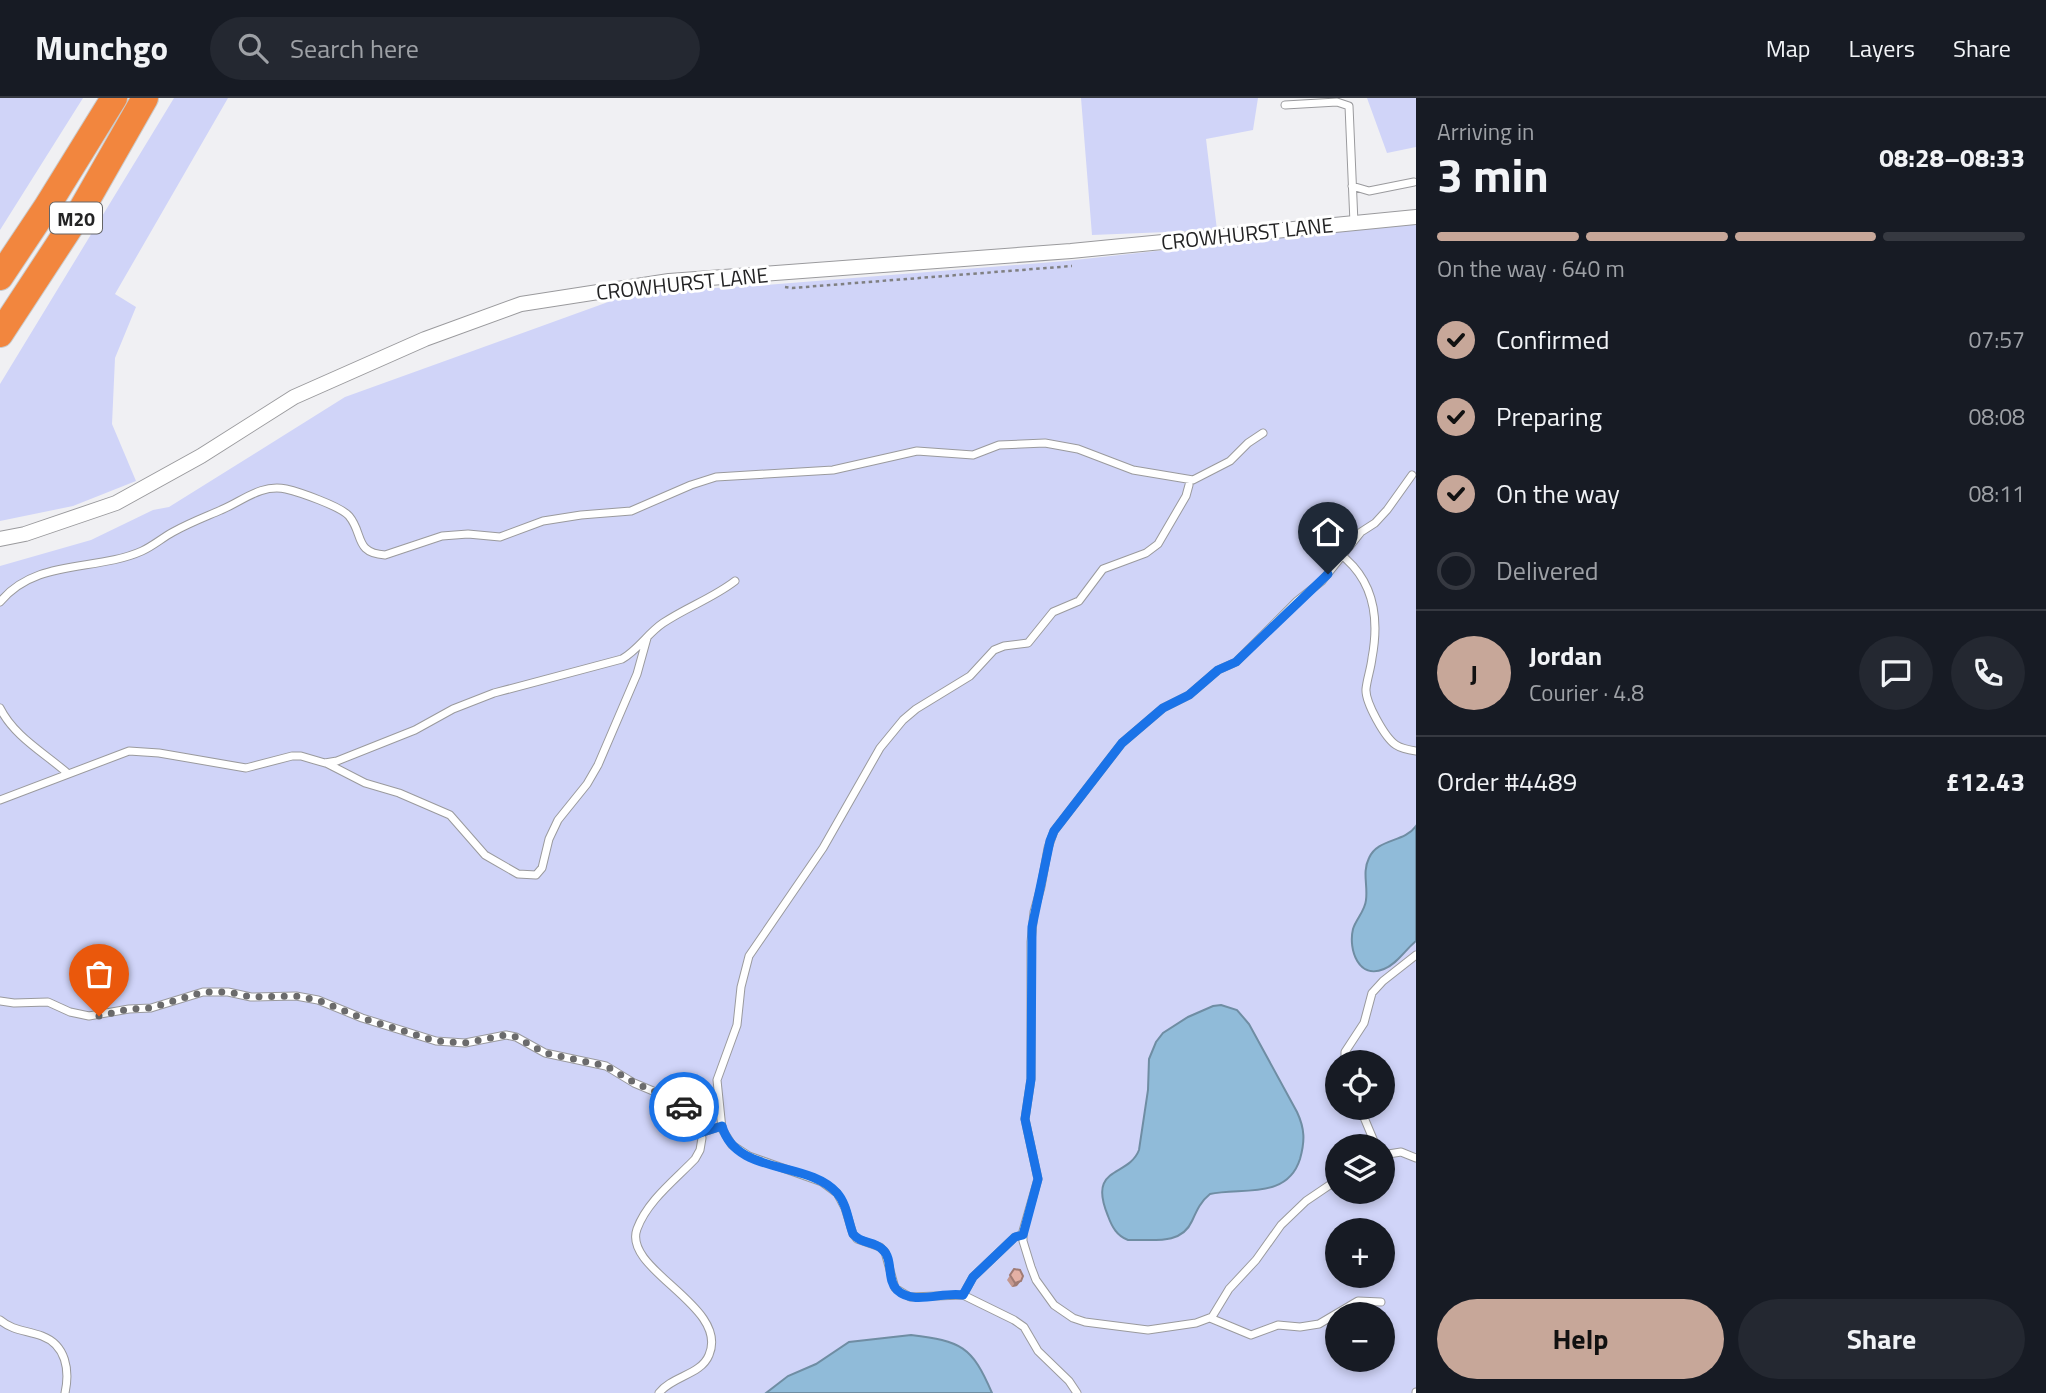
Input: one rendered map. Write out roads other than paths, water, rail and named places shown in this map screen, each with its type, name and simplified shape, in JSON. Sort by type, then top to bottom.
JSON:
[{"type":"highway","name":"M20","points":[[0,277],[114,98]]},
{"type":"highway","name":"M20","points":[[0,334],[80,212],[145,98]]},
{"type":"street","name":"CROWHURST LANE","points":[[0,539],[25,534],[116,503],[201,456],[294,397],[425,339],[521,304],[669,281],[1071,251],[1416,216]]},
{"type":"lane","points":[[1285,106],[1337,102],[1349,106],[1354,223]]},
{"type":"lane","points":[[1352,186],[1369,191],[1414,182]]},
{"type":"lane","points":[[0,602],[9,591],[24,581],[73,566],[141,552],[197,519],[252,493],[269,488],[287,489],[343,511],[354,524],[359,541],[366,549],[385,555],[442,536],[461,534],[500,537],[543,521],[581,514],[631,511],[716,477],[821,471],[917,451],[973,455],[999,445],[1045,443],[1078,449],[1133,470],[1193,480],[1230,461],[1263,433]]},
{"type":"lane","points":[[1325,1188],[1306,1201],[1281,1225],[1256,1260],[1229,1289],[1218,1311],[1210,1318],[1196,1323],[1148,1329],[1105,1326],[1073,1318],[1054,1305],[1036,1280],[1023,1235],[1038,1179],[1025,1119],[1031,1079],[1032,927],[1054,831],[1122,743],[1163,708],[1189,695],[1218,670],[1236,662],[1297,601],[1322,581],[1361,532],[1375,523],[1387,510],[1412,475]]},
{"type":"lane","points":[[1077,1393],[1069,1381],[1038,1351],[1024,1327],[1001,1312],[963,1295],[922,1297],[902,1293],[891,1281],[889,1259],[885,1252],[880,1247],[857,1239],[837,1194],[822,1182],[739,1152],[725,1136],[717,1080],[737,1025],[742,980],[749,956],[823,848],[886,741],[916,709],[971,676],[994,650],[1028,643],[1054,612],[1079,601],[1103,569],[1146,553],[1158,544],[1186,496],[1189,485]]},
{"type":"lane","points":[[1346,559],[1363,579],[1376,613],[1374,648],[1366,692],[1368,702],[1394,744],[1416,751]]},
{"type":"lane","points":[[325,763],[359,754],[415,730],[453,709],[494,693],[612,663],[629,654],[660,625],[735,581]]},
{"type":"lane","points":[[0,800],[129,751],[159,753],[246,768],[301,756],[325,763],[365,782],[450,815],[485,855],[518,874],[536,874],[542,867],[549,839],[558,820],[587,784],[598,765],[637,674],[647,637]]},
{"type":"lane","points":[[0,708],[7,721],[20,734],[66,772]]},
{"type":"lane","points":[[1346,1050],[1364,1023],[1372,993],[1416,955]]},
{"type":"lane","points":[[0,1001],[48,1002],[70,1012],[89,1016],[151,1008],[203,992],[228,992],[251,997],[307,998],[402,1032],[436,1041],[465,1043],[506,1035],[531,1044],[545,1053],[606,1066],[684,1107],[700,1133],[700,1150],[643,1216],[636,1230],[638,1250],[648,1265],[664,1276],[683,1296],[711,1335],[709,1356],[702,1365],[664,1386],[659,1393]]},
{"type":"lane","points":[[700,1133],[722,1126]]},
{"type":"lane","points":[[1395,1153],[1401,1152],[1416,1158]]},
{"type":"lane","points":[[963,1295],[973,1277],[1015,1237],[1023,1235]]},
{"type":"lane","points":[[1355,1302],[1381,1302]]},
{"type":"lane","points":[[1210,1318],[1251,1335],[1279,1325],[1300,1327],[1325,1320]]},
{"type":"lane","points":[[0,1320],[11,1328],[41,1336],[59,1348],[68,1373],[65,1393]]}]
